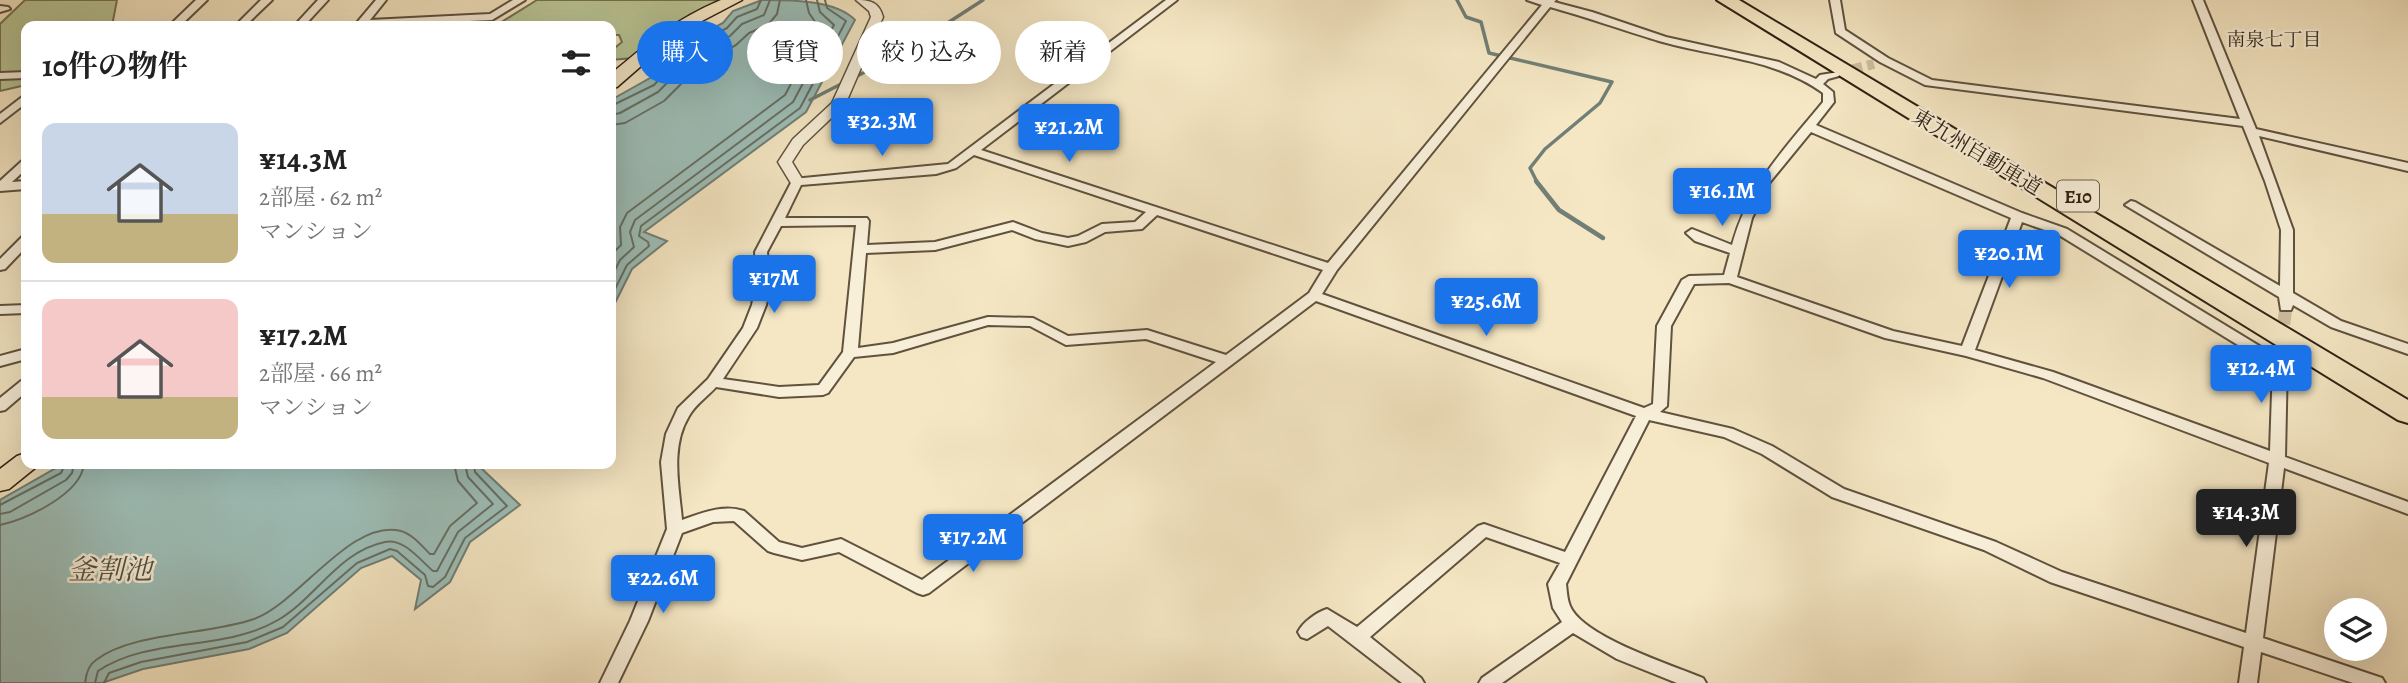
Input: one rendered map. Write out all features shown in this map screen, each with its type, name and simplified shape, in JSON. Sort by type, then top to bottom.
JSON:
[{"type":"highway","points":[[616,79],[673,30],[694,17],[734,0]]},
{"type":"highway","name":"東九州自動車道","points":[[1726,0],[2408,413]]},
{"type":"highway","name":"東九州自動車道","points":[[1748,0],[2408,393]]},
{"type":"highway","points":[[0,482],[21,466]]},
{"type":"street","points":[[179,21],[202,0]]},
{"type":"street","points":[[245,21],[267,0]]},
{"type":"street","points":[[304,21],[323,0]]},
{"type":"street","points":[[363,21],[381,0]]},
{"type":"street","points":[[426,21],[492,17],[520,0]]},
{"type":"street","points":[[797,182],[786,162],[798,142],[838,105],[877,18],[875,9],[862,0]]},
{"type":"street","points":[[797,182],[944,169],[973,151],[1172,0]]},
{"type":"street","points":[[1532,0],[1549,2],[1663,39],[1775,64],[1828,92],[1829,102],[1766,181],[1746,218],[1730,279]]},
{"type":"street","points":[[1835,0],[1840,31],[1879,62],[1929,83],[2248,127],[2408,167]]},
{"type":"street","points":[[2198,0],[2272,181],[2287,230],[2286,300]]},
{"type":"street","points":[[675,529],[712,516],[738,515],[774,547],[802,554],[841,545],[923,588],[1314,296],[1331,268],[1549,2]]},
{"type":"street","points":[[1817,84],[1824,77],[1835,74]]},
{"type":"street","points":[[0,76],[21,75]]},
{"type":"street","points":[[2,116],[21,101]]},
{"type":"street","points":[[1810,127],[2018,216],[2063,232],[2256,350],[2280,355],[2277,461],[2248,683]]},
{"type":"street","points":[[973,151],[1331,268]]},
{"type":"street","points":[[0,186],[21,167]]},
{"type":"street","points":[[609,683],[639,621],[675,529],[669,462],[674,434],[683,412],[713,382],[750,328],[759,306],[763,285],[761,252],[797,182]]},
{"type":"street","points":[[0,186],[21,185]]},
{"type":"street","points":[[2131,205],[2286,300],[2336,324],[2408,349]]},
{"type":"street","points":[[860,249],[935,246],[1013,226],[1039,236],[1076,241],[1102,228],[1138,226],[1155,210]]},
{"type":"street","points":[[1967,352],[2018,216]]},
{"type":"street","points":[[713,382],[779,392],[823,390],[850,353],[863,221],[777,222]]},
{"type":"street","points":[[1692,233],[1737,251]]},
{"type":"street","points":[[0,266],[21,245]]},
{"type":"street","points":[[1696,683],[1578,631],[1562,610],[1557,583],[1572,560],[1645,414],[1660,406],[1664,326],[1689,280],[1730,279],[1891,335],[1967,352],[2048,375],[2408,508]]},
{"type":"street","points":[[1314,296],[1645,414],[1728,433],[1767,450],[1838,493],[1990,545],[2056,577],[2376,683]]},
{"type":"street","points":[[0,310],[21,309]]},
{"type":"street","points":[[850,353],[893,348],[988,321],[1033,322],[1066,341],[1147,334],[1226,360]]},
{"type":"street","points":[[0,361],[21,355]]},
{"type":"street","points":[[0,405],[21,388]]},
{"type":"street","points":[[1358,637],[1483,530],[1572,560]]},
{"type":"street","points":[[1307,632],[1327,615],[1415,683]]},
{"type":"street","points":[[1488,683],[1573,624]]},
{"type":"green space","points":[[25,0],[117,0],[113,21],[21,21],[21,86],[0,91],[0,24]]},
{"type":"green space","points":[[537,0],[720,0],[680,21],[637,21],[637,55],[634,58],[616,60],[616,47],[622,42],[619,35],[616,35],[616,21],[503,21]]},
{"type":"water","points":[[762,0],[825,5],[847,13],[855,20],[843,43],[843,21],[747,21],[747,84],[821,84],[806,112],[644,232],[667,241],[632,269],[616,301],[616,97],[639,84],[733,84],[733,21],[725,21],[733,11]]},
{"type":"water","name":"釜割池","points":[[54,469],[482,469],[520,505],[470,542],[450,582],[415,609],[421,580],[392,556],[361,568],[287,633],[249,649],[143,669],[102,683],[0,683],[0,500]]},
{"type":"waterway","points":[[853,78],[895,57],[983,0]]},
{"type":"waterway","points":[[1457,0],[1466,17],[1481,22],[1489,53],[1612,82],[1600,103],[1545,149],[1530,168],[1537,182]]},
{"type":"waterway","points":[[810,100],[845,82]]},
{"type":"waterway","points":[[1536,181],[1559,210],[1603,238]]},
{"type":"tunnel","points":[[1838,73],[1874,64]]},
{"type":"tunnel","points":[[2281,344],[2286,307]]},
{"type":"district","name":"南泉七丁目","points":[[2274,39]]}]
